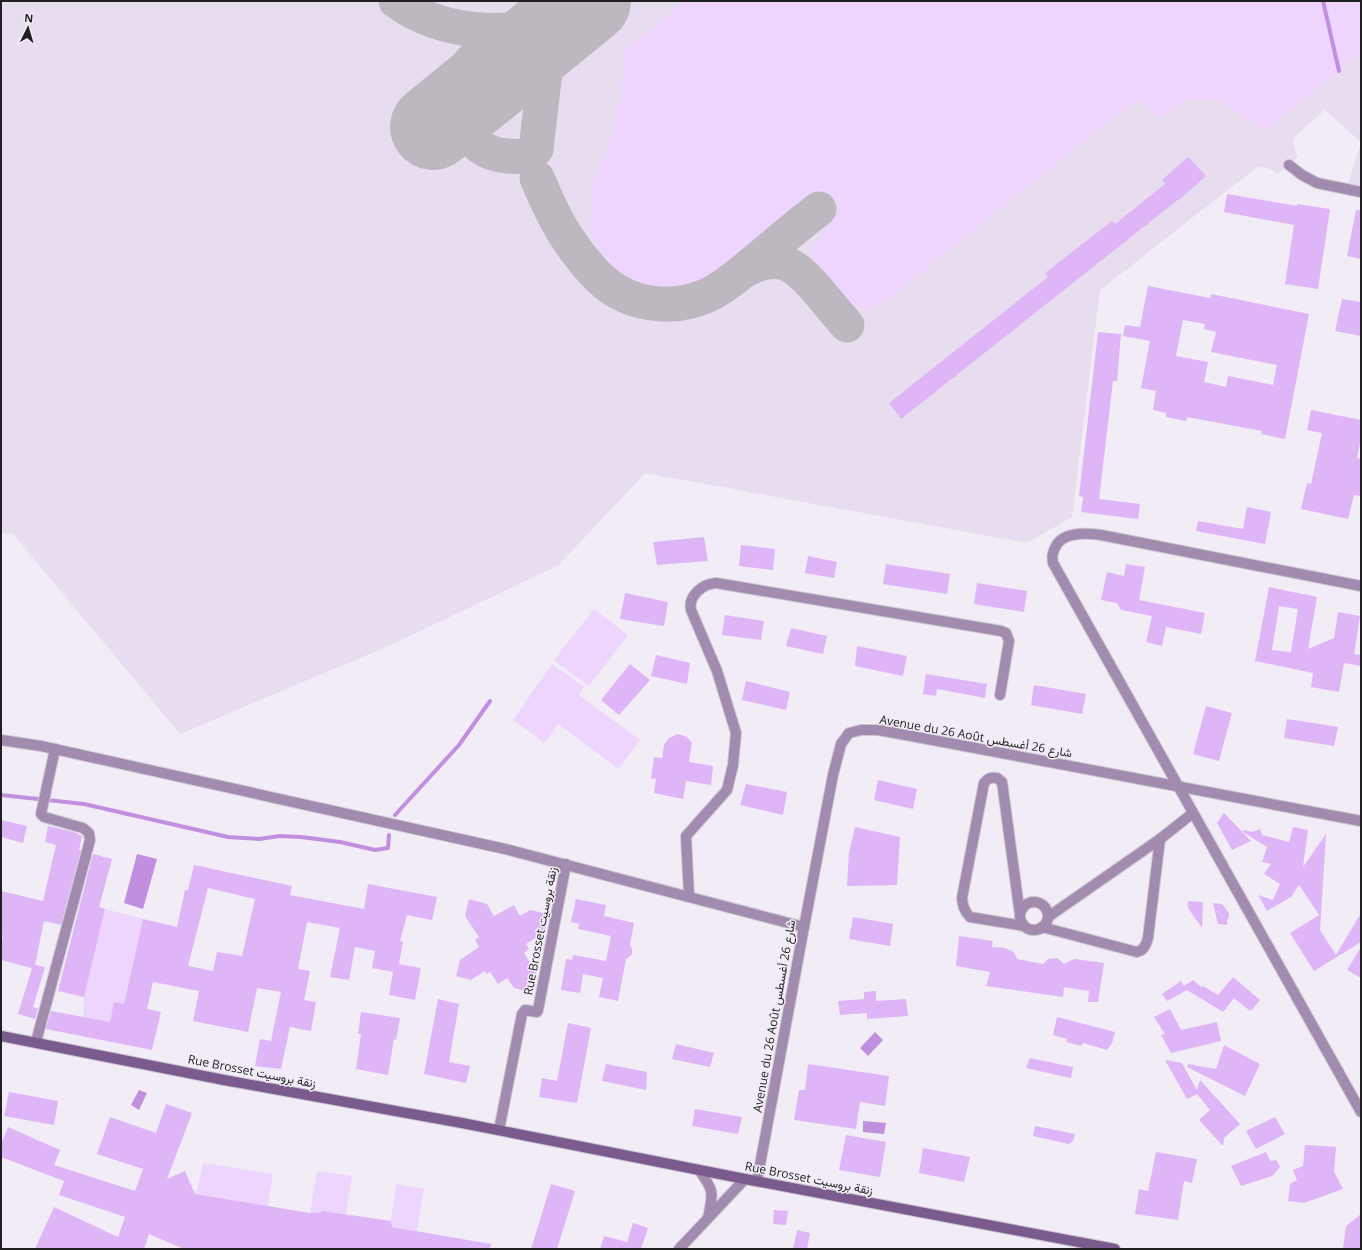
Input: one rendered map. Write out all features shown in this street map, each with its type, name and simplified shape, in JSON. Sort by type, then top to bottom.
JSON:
[{"type":"main road","name":"Rue Brosset زنقة بروسيت","points":[[1,1036],[224,1080],[498,1130],[745,1179],[1115,1249]]},
{"type":"street","points":[[1289,165],[1302,175],[1317,183],[1361,192]]},
{"type":"street","points":[[1361,586],[1086,533],[1062,538],[1056,545],[1051,556],[1053,563],[1361,1112]]},
{"type":"street","points":[[689,896],[686,836],[727,790],[733,765],[736,733],[717,671],[691,610],[691,600],[693,596],[704,586],[710,583],[716,583],[1002,631],[1006,633],[1009,640],[1000,695]]},
{"type":"street","name":"Avenue du 26 Août شارع 26 أغسطس","points":[[757,1181],[833,775],[841,744],[849,733],[861,730],[878,730],[1361,821]]},
{"type":"street","points":[[1,740],[55,749],[505,849],[804,926]]},
{"type":"street","points":[[36,1042],[90,840],[89,834],[83,828],[42,816],[40,812],[55,749]]},
{"type":"street","points":[[1024,926],[1020,921],[1002,782],[997,778],[992,777],[987,779],[984,783],[962,898],[963,905],[970,917],[1024,926],[1036,930],[1042,927],[1048,917],[1193,813]]},
{"type":"street","points":[[1042,927],[1137,952],[1142,950],[1146,945],[1148,938],[1160,838]]},
{"type":"street","name":"Rue Brosset زنقة بروسيت","points":[[498,1130],[522,1014],[525,1010],[537,1012],[538,1010],[566,864]]},
{"type":"street","points":[[1020,915],[1021,909],[1026,904],[1038,902],[1047,910],[1048,917]]},
{"type":"street","points":[[699,1170],[710,1185],[711,1190],[712,1198],[708,1218]]},
{"type":"street","points":[[679,1249],[745,1179]]},
{"type":"shaded area","points":[[1,1],[1361,1],[1361,142],[1325,110],[1295,136],[1293,144],[1298,158],[1277,174],[1268,168],[1256,168],[1100,290],[1072,517],[1027,543],[645,473],[559,565],[393,644],[180,734],[13,534],[1,533]]},
{"type":"shaded area","points":[[685,1],[1361,1],[1361,53],[1265,131],[1219,100],[1186,100],[1158,118],[1137,99],[889,299],[867,310],[842,301],[818,276],[811,251],[828,222],[812,198],[728,267],[688,289],[649,293],[610,272],[590,233],[593,182],[606,156],[622,91],[624,51]]},
{"type":"shaded area","points":[[1361,142],[1361,186],[1348,183]]},
{"type":"shaded area","points":[[594,609],[628,635],[589,686],[554,660]]},
{"type":"shaded area","points":[[552,664],[584,687],[579,695],[640,740],[619,769],[558,724],[545,743],[513,720]]},
{"type":"shaded area","points":[[137,854],[157,859],[143,909],[124,903]]},
{"type":"shaded area","points":[[105,909],[143,919],[124,1004],[110,1022],[83,1017],[84,997]]},
{"type":"shaded area","points":[[875,1032],[883,1040],[868,1056],[860,1048]]},
{"type":"shaded area","points":[[139,1090],[147,1093],[139,1110],[131,1105]]},
{"type":"shaded area","points":[[863,1121],[886,1123],[884,1134],[863,1132]]},
{"type":"shaded area","points":[[203,1163],[273,1174],[268,1206],[196,1194]]},
{"type":"shaded area","points":[[317,1171],[352,1176],[346,1214],[323,1211],[318,1213],[310,1213]]},
{"type":"shaded area","points":[[396,1184],[424,1189],[417,1231],[392,1227],[391,1221]]},
{"type":"building","points":[[1188,157],[1206,176],[1179,200],[901,419],[889,403],[1048,277],[1045,273],[1112,221],[1115,224],[1165,184],[1162,180]]},
{"type":"building","points":[[1227,194],[1297,206],[1297,204],[1330,209],[1318,289],[1285,284],[1294,225],[1224,212]]},
{"type":"building","points":[[1356,210],[1361,210],[1361,259],[1347,256]]},
{"type":"building","points":[[1148,286],[1210,298],[1211,294],[1309,314],[1285,439],[1261,434],[1262,431],[1187,417],[1186,421],[1166,417],[1166,413],[1153,410],[1156,391],[1141,388],[1150,341],[1123,336],[1125,325],[1140,327]],"holes":[[[1183,320],[1205,324],[1204,329],[1216,332],[1211,352],[1277,365],[1273,385],[1228,376],[1226,387],[1204,382],[1208,362],[1176,356]]]},
{"type":"building","points":[[1342,299],[1361,302],[1361,336],[1335,331]]},
{"type":"building","points":[[1098,332],[1121,334],[1117,381],[1113,381],[1099,499],[1140,504],[1138,519],[1081,512],[1083,497],[1079,496]]},
{"type":"building","points":[[1311,410],[1361,420],[1361,438],[1357,458],[1361,459],[1361,496],[1354,495],[1348,519],[1301,509],[1307,483],[1311,484],[1322,433],[1307,430]]},
{"type":"building","points":[[1247,507],[1271,512],[1265,544],[1196,531],[1198,521],[1243,529]]},
{"type":"building","points":[[704,537],[708,561],[657,565],[653,542]]},
{"type":"building","points":[[741,545],[775,549],[773,570],[739,566]]},
{"type":"building","points":[[808,556],[837,562],[834,578],[805,573]]},
{"type":"building","points":[[886,564],[950,574],[947,594],[883,584]]},
{"type":"building","points":[[1126,564],[1145,567],[1139,600],[1205,613],[1201,634],[1166,627],[1162,646],[1146,642],[1152,616],[1121,610],[1117,603],[1101,600],[1107,572],[1124,576]]},
{"type":"building","points":[[977,583],[1027,591],[1024,612],[974,604]]},
{"type":"building","points":[[1269,587],[1317,597],[1308,649],[1334,638],[1338,612],[1360,616],[1354,654],[1361,655],[1361,666],[1344,663],[1339,692],[1311,687],[1313,673],[1255,661]],"holes":[[[1279,606],[1298,609],[1291,652],[1272,650]]]},
{"type":"building","points":[[625,593],[668,602],[664,626],[620,619]]},
{"type":"building","points":[[725,615],[764,621],[761,640],[722,635]]},
{"type":"building","points":[[791,628],[827,636],[823,654],[786,646]]},
{"type":"building","points":[[857,646],[907,656],[903,676],[855,666]]},
{"type":"building","points":[[656,655],[690,663],[687,684],[651,676]]},
{"type":"building","points":[[630,664],[650,680],[619,715],[601,700]]},
{"type":"building","points":[[926,674],[987,684],[985,698],[937,689],[936,696],[923,694]]},
{"type":"building","points":[[746,681],[790,692],[786,710],[742,700]]},
{"type":"building","points":[[1034,685],[1086,694],[1082,714],[1031,705]]},
{"type":"building","points":[[1206,706],[1232,713],[1219,761],[1193,754]]},
{"type":"building","points":[[1287,719],[1338,727],[1334,746],[1284,738]]},
{"type":"building","points":[[678,734],[687,737],[692,743],[689,762],[713,766],[711,785],[686,781],[683,799],[654,793],[656,779],[651,778],[654,757],[662,758],[664,745],[669,738]]},
{"type":"building","points":[[878,780],[917,789],[913,809],[874,800]]},
{"type":"building","points":[[746,784],[787,792],[783,815],[740,805]]},
{"type":"building","points":[[1224,813],[1251,841],[1232,850],[1217,823]]},
{"type":"building","points":[[1,820],[27,826],[23,843],[1,837]]},
{"type":"building","points":[[48,826],[74,832],[82,836],[79,850],[81,850],[61,925],[44,921],[35,965],[45,967],[33,1007],[38,1008],[35,1019],[18,1014],[32,968],[1,960],[3,936],[1,935],[1,891],[43,901],[56,845],[45,842]]},
{"type":"building","points":[[855,827],[900,837],[897,885],[847,886],[849,853]]},
{"type":"building","points":[[1293,827],[1308,830],[1303,867],[1326,834],[1320,930],[1336,955],[1361,913],[1361,942],[1314,971],[1290,933],[1319,915],[1299,885],[1291,897],[1267,911],[1258,895],[1273,900],[1280,884],[1264,874],[1271,864],[1262,862],[1267,847],[1243,832],[1244,830],[1252,832],[1260,829],[1262,835],[1289,842]]},
{"type":"building","points":[[93,854],[112,859],[99,907],[105,909],[84,997],[58,991]]},
{"type":"building","points":[[194,865],[292,886],[290,895],[364,909],[368,884],[437,897],[432,920],[407,915],[400,941],[403,942],[399,964],[421,968],[415,1000],[389,995],[393,972],[372,968],[375,951],[355,947],[349,980],[330,977],[340,928],[307,922],[298,969],[310,971],[304,1000],[316,1002],[311,1031],[290,1027],[281,1069],[255,1066],[260,1039],[271,1041],[281,992],[257,988],[248,1032],[193,1021],[199,991],[153,982],[147,1009],[161,1012],[152,1050],[46,1029],[51,1011],[110,1022],[114,1002],[124,1004],[143,919],[177,927],[185,890],[188,890]],"holes":[[[208,888],[255,899],[242,956],[217,952],[213,971],[188,966]]]},
{"type":"building","points":[[469,899],[487,904],[494,916],[514,905],[520,916],[530,910],[548,914],[545,932],[526,944],[529,949],[524,953],[536,972],[531,992],[514,988],[507,978],[498,984],[490,972],[487,974],[485,971],[471,980],[456,976],[460,960],[479,947],[475,940],[479,937],[465,916]]},
{"type":"building","points":[[576,899],[606,905],[604,916],[634,923],[630,944],[632,954],[626,959],[618,1001],[599,997],[603,978],[583,974],[580,993],[561,990],[566,959],[572,960],[573,955],[606,961],[611,936],[578,929],[579,924],[571,922]]},
{"type":"building","points":[[1188,901],[1203,902],[1202,928],[1188,908]]},
{"type":"building","points":[[1213,903],[1222,904],[1229,913],[1227,925],[1218,924]]},
{"type":"building","points":[[853,917],[893,924],[890,946],[849,939]]},
{"type":"building","points":[[959,936],[993,941],[992,947],[1005,948],[1014,952],[1017,959],[1043,964],[1048,959],[1057,958],[1064,964],[1074,959],[1104,963],[1098,1002],[1088,1002],[1089,991],[1064,987],[1063,997],[986,986],[990,972],[956,966]]},
{"type":"building","points":[[1361,947],[1361,978],[1347,970]]},
{"type":"building","points":[[1233,977],[1260,1000],[1252,1010],[1251,1009],[1250,1011],[1234,998],[1223,1012],[1187,990],[1167,1001],[1162,994],[1181,981],[1184,986],[1193,980],[1201,987],[1203,986],[1218,995]]},
{"type":"building","points":[[876,991],[876,1001],[906,999],[908,1016],[867,1019],[867,1013],[840,1015],[838,1001],[864,999],[864,992]]},
{"type":"building","points":[[438,999],[459,1004],[449,1062],[470,1066],[466,1083],[424,1074]]},
{"type":"building","points":[[1170,1009],[1181,1030],[1217,1022],[1221,1041],[1171,1053],[1161,1035],[1165,1034],[1154,1017]]},
{"type":"building","points":[[361,1012],[400,1018],[396,1040],[394,1039],[388,1075],[356,1069],[361,1034],[358,1034]]},
{"type":"building","points":[[1057,1017],[1115,1032],[1112,1043],[1107,1050],[1083,1043],[1081,1046],[1066,1042],[1067,1039],[1053,1035]]},
{"type":"building","points":[[568,1023],[591,1028],[577,1103],[539,1097],[542,1078],[557,1081]]},
{"type":"building","points":[[676,1044],[714,1053],[710,1067],[672,1059]]},
{"type":"building","points":[[1224,1045],[1260,1064],[1245,1096],[1187,1067],[1188,1064],[1216,1069]]},
{"type":"building","points":[[1030,1058],[1073,1067],[1071,1078],[1026,1068]]},
{"type":"building","points":[[1165,1060],[1182,1063],[1197,1090],[1200,1080],[1240,1124],[1224,1138],[1223,1146],[1199,1120],[1210,1110],[1197,1094],[1187,1099]]},
{"type":"building","points":[[606,1064],[647,1072],[646,1090],[602,1081]]},
{"type":"building","points":[[808,1064],[889,1076],[885,1106],[860,1102],[856,1129],[794,1120],[799,1090],[805,1090]]},
{"type":"building","points":[[9,1092],[58,1101],[54,1125],[4,1116]]},
{"type":"building","points":[[166,1104],[192,1113],[167,1179],[185,1171],[195,1194],[310,1213],[318,1213],[323,1211],[391,1221],[392,1227],[491,1244],[490,1249],[184,1249],[149,1234],[144,1249],[35,1249],[54,1207],[118,1237],[125,1217],[59,1195],[64,1181],[1,1157],[1,1144],[8,1127],[60,1150],[54,1165],[135,1191],[143,1169],[97,1154],[110,1117],[156,1133]]},
{"type":"building","points":[[695,1109],[742,1117],[738,1134],[692,1126]]},
{"type":"building","points":[[1275,1117],[1285,1134],[1256,1149],[1246,1131]]},
{"type":"building","points":[[1035,1126],[1075,1134],[1073,1141],[1069,1144],[1033,1136]]},
{"type":"building","points":[[846,1135],[886,1142],[880,1177],[839,1170]]},
{"type":"building","points":[[1305,1145],[1336,1147],[1334,1172],[1343,1189],[1304,1203],[1288,1201],[1290,1184],[1297,1180],[1293,1170],[1303,1166]]},
{"type":"building","points":[[923,1148],[970,1157],[964,1182],[919,1173]]},
{"type":"building","points":[[1156,1152],[1197,1159],[1192,1183],[1184,1181],[1178,1220],[1135,1214],[1139,1189],[1148,1191]]},
{"type":"building","points":[[1266,1152],[1270,1161],[1276,1160],[1280,1167],[1272,1176],[1241,1186],[1231,1166]]},
{"type":"building","points":[[551,1184],[575,1191],[557,1249],[531,1249]]},
{"type":"building","points":[[774,1210],[788,1211],[786,1225],[773,1224]]},
{"type":"building","points":[[1361,1214],[1361,1249],[1343,1249],[1346,1226]]},
{"type":"building","points":[[633,1223],[648,1228],[641,1249],[600,1249],[604,1236],[627,1242]]},
{"type":"building","points":[[797,1230],[810,1233],[807,1249],[793,1249]]},
{"type":"waterway","points":[[1323,1],[1339,71]]},
{"type":"waterway","points":[[395,815],[459,745],[490,701]]},
{"type":"waterway","points":[[1,795],[84,804],[228,837],[259,839],[280,836],[301,837],[340,842],[375,850],[388,848],[389,835]]},
{"type":"taxiway","points":[[396,1],[425,17],[456,27],[489,30],[522,28]]},
{"type":"taxiway","points":[[533,45],[506,43],[488,49],[471,61],[459,78],[455,98],[457,112],[472,138],[486,151],[500,155],[520,156],[530,154],[536,149],[546,63],[550,49],[557,34],[589,1]]},
{"type":"taxiway","points":[[537,178],[565,235],[597,276],[628,297],[656,304],[685,302],[699,299],[712,293],[736,277],[819,209]]},
{"type":"taxiway","points":[[745,270],[768,262],[786,264],[794,268],[810,282],[847,325]]},
{"type":"runway","points":[[433,127],[588,1]]}]
